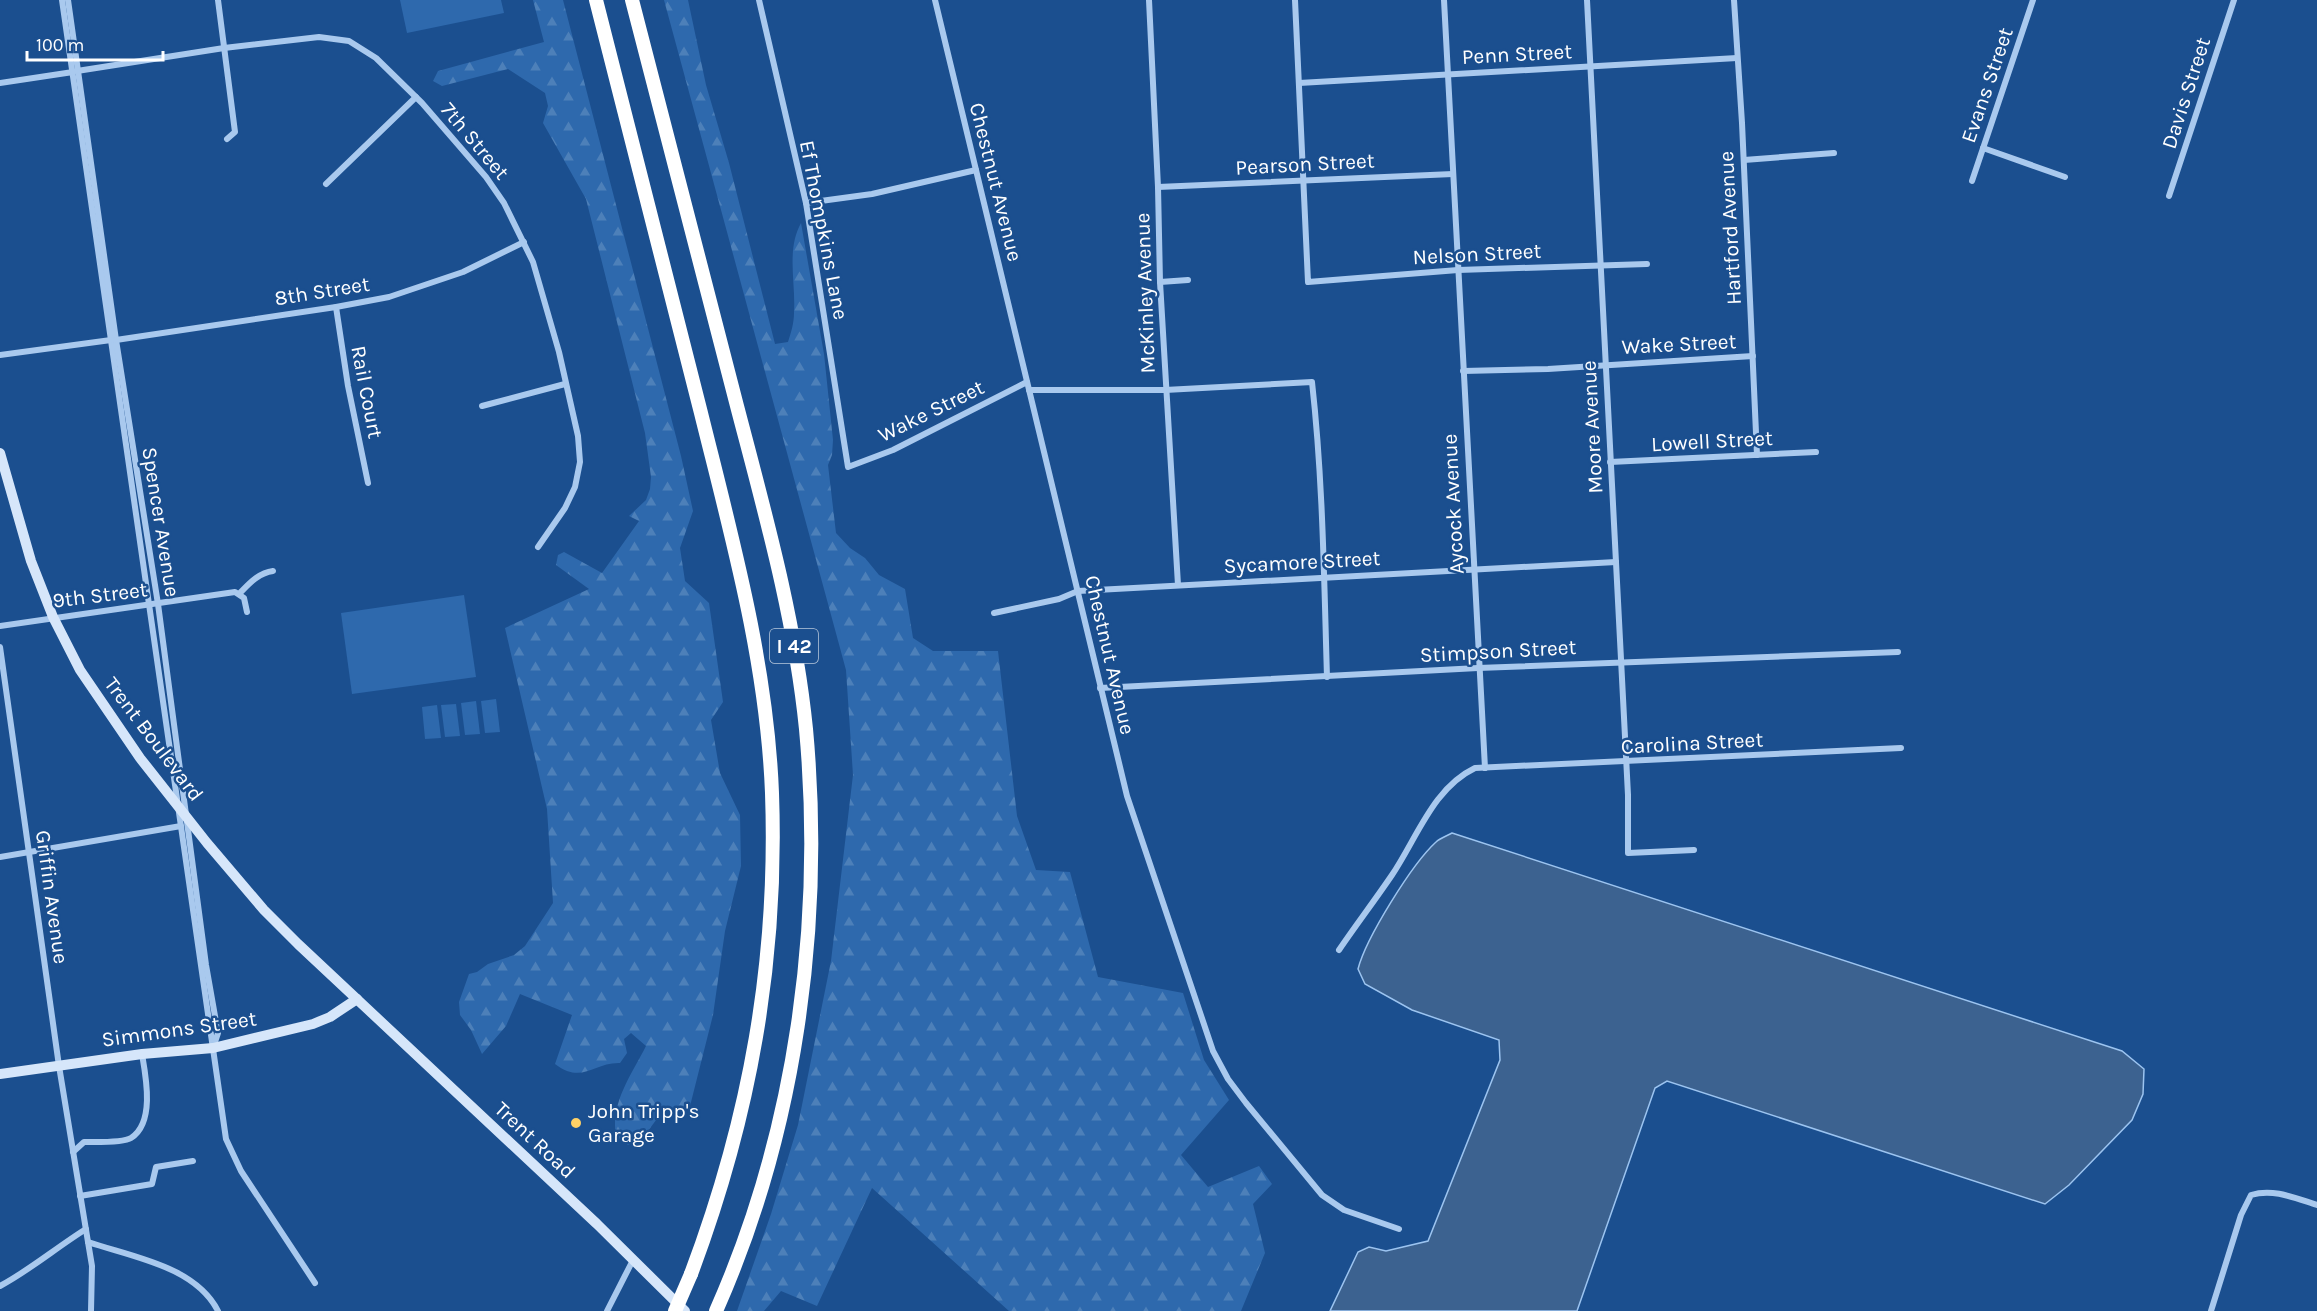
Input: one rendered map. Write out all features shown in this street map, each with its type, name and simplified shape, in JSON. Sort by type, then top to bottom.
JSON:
[{"type":"highway","points":[[596,0],[745,592],[761,682],[772,790],[772,888],[764,988],[749,1077],[723,1183],[691,1274],[675,1311]]},
{"type":"highway","name":"I 42","points":[[632,0],[778,562],[800,679],[807,741],[811,860],[808,931],[800,1012],[774,1142],[746,1235],[719,1305]]},
{"type":"street","name":"Spencer Avenue","points":[[62,0],[75,72],[114,340],[177,805],[226,1139],[232,1155],[315,1283]]},
{"type":"street","name":"Spencer Avenue","points":[[68,0],[75,72]]},
{"type":"street","points":[[218,0],[235,132],[227,139]]},
{"type":"street","name":"Ef Thompkins Lane","points":[[759,0],[806,203],[848,467]]},
{"type":"street","name":"Chestnut Avenue","points":[[935,0],[1127,796],[1217,1061],[1246,1103],[1322,1195],[1336,1206],[1352,1214],[1399,1229]]},
{"type":"street","name":"McKinley Avenue","points":[[1149,0],[1165,390],[1178,585]]},
{"type":"street","points":[[1295,0],[1305,181]]},
{"type":"street","name":"Aycock Avenue","points":[[1444,0],[1485,768]]},
{"type":"street","name":"Moore Avenue","points":[[1587,0],[1621,662],[1628,853],[1694,850]]},
{"type":"street","name":"Hartford Avenue","points":[[1734,0],[1744,160],[1757,455]]},
{"type":"street","name":"Evans Street","points":[[1972,181],[2033,0]]},
{"type":"street","name":"Davis Street","points":[[2169,196],[2234,0]]},
{"type":"street","name":"7th Street","points":[[0,82],[224,48],[319,37],[349,41],[376,58],[416,97],[486,177],[504,203],[524,242],[542,293],[578,436],[580,462],[575,487],[565,508],[538,547]]},
{"type":"street","name":"Penn Street","points":[[1299,83],[1737,58]]},
{"type":"street","points":[[326,184],[416,97]]},
{"type":"street","points":[[1983,148],[2065,177]]},
{"type":"street","points":[[1744,160],[1834,153]]},
{"type":"street","points":[[806,203],[872,194],[976,170]]},
{"type":"street","name":"Pearson Street","points":[[1158,187],[1453,174]]},
{"type":"street","name":"Nelson Street","points":[[1305,181],[1308,282],[1458,270],[1647,264]]},
{"type":"street","name":"8th Street","points":[[0,355],[336,307],[389,297],[463,272],[524,242]]},
{"type":"street","points":[[1160,282],[1188,280]]},
{"type":"street","name":"Rail Court","points":[[336,307],[348,386],[368,483]]},
{"type":"street","name":"Spencer Avenue","points":[[114,340],[158,604],[185,814],[218,1033],[213,1048]]},
{"type":"street","name":"Wake Street","points":[[1463,371],[1548,369],[1753,356]]},
{"type":"street","name":"Wake Street","points":[[848,467],[893,450],[1027,382]]},
{"type":"street","points":[[1029,390],[1165,390],[1312,382],[1326,578],[1327,677]]},
{"type":"street","points":[[482,406],[565,384]]},
{"type":"street","name":"Lowell Street","points":[[1611,462],[1816,452]]},
{"type":"street","name":"Trent Boulevard","points":[[0,453],[31,561],[53,617],[90,686],[140,758],[264,910],[357,999]]},
{"type":"street","name":"Sycamore Street","points":[[994,613],[1059,599],[1078,591],[1616,562]]},
{"type":"street","points":[[247,612],[244,598],[238,594],[253,580],[266,572],[273,571]]},
{"type":"street","name":"9th Street","points":[[0,626],[235,592],[238,594]]},
{"type":"street","name":"Griffin Avenue","points":[[0,647],[59,1066],[92,1266],[91,1311]]},
{"type":"street","name":"Stimpson Street","points":[[1100,688],[1478,668],[1898,652]]},
{"type":"street","name":"Carolina Street","points":[[1485,768],[1901,748]]},
{"type":"street","points":[[1338,950],[1392,875],[1444,792],[1461,775],[1475,768],[1485,768]]},
{"type":"street","points":[[0,857],[181,826]]},
{"type":"street","name":"Simmons Street","points":[[0,1074],[142,1054],[213,1048],[313,1024],[336,1014],[357,999]]},
{"type":"street","name":"Trent Road","points":[[357,999],[685,1311]]},
{"type":"street","points":[[73,1152],[84,1142],[129,1140],[138,1131],[145,1115],[147,1087],[142,1054]]},
{"type":"street","points":[[80,1196],[152,1184],[156,1167],[193,1161]]},
{"type":"street","points":[[2211,1311],[2241,1215],[2251,1196],[2263,1191],[2317,1205]]},
{"type":"street","points":[[0,1286],[18,1277],[86,1229]]},
{"type":"street","points":[[88,1242],[164,1267],[193,1282],[214,1302],[218,1311]]},
{"type":"street","points":[[607,1311],[633,1260]]},
{"type":"green space","points":[[400,0],[501,0],[504,13],[407,33]]},
{"type":"green space","points":[[533,0],[563,0],[681,456],[693,511],[680,548],[685,581],[709,603],[723,702],[711,720],[720,773],[740,815],[741,866],[725,931],[713,1015],[689,1110],[665,1108],[642,1139],[628,1145],[616,1136],[616,1112],[624,1089],[646,1046],[631,1033],[624,1039],[627,1053],[620,1063],[573,1073],[555,1064],[572,1015],[520,994],[506,1026],[482,1054],[471,1030],[460,1015],[459,1002],[469,974],[477,972],[488,964],[514,955],[525,946],[553,903],[547,809],[505,628],[589,589],[556,565],[558,555],[564,552],[602,573],[639,521],[629,516],[646,500],[651,477],[645,433],[586,199],[543,123],[548,106],[545,93],[508,69],[442,86],[433,81],[438,71],[544,42]]},
{"type":"green space","points":[[664,0],[688,0],[706,85],[729,163],[775,344],[788,342],[792,328],[794,317],[793,255],[796,233],[801,223],[824,354],[833,440],[832,455],[828,465],[836,533],[850,548],[865,558],[879,575],[905,589],[913,638],[933,651],[998,651],[1017,816],[1036,870],[1070,872],[1098,977],[1183,993],[1204,1060],[1229,1100],[1181,1155],[1208,1187],[1259,1166],[1272,1184],[1253,1204],[1265,1253],[1241,1311],[1009,1311],[872,1188],[817,1306],[781,1291],[764,1311],[737,1311],[771,1214],[798,1125],[831,961],[853,775],[846,670]]},
{"type":"green space","points":[[464,595],[476,677],[352,694],[341,613]]},
{"type":"green space","points":[[496,699],[500,732],[485,733],[481,701]]},
{"type":"green space","points":[[476,701],[480,734],[465,735],[461,703]]},
{"type":"green space","points":[[456,704],[460,736],[445,737],[441,705]]},
{"type":"green space","points":[[437,705],[441,738],[425,739],[422,707]]},
{"type":"shaded area","points":[[1452,833],[2122,1051],[2144,1069],[2143,1094],[2132,1120],[2069,1185],[2045,1204],[1667,1081],[1655,1088],[1577,1311],[1330,1311],[1358,1252],[1369,1247],[1386,1251],[1428,1241],[1500,1060],[1499,1040],[1412,1010],[1365,984],[1358,969],[1370,939],[1403,884],[1436,842]]},
{"type":"place","name":"John Tripp's Garage","points":[[576,1123]]}]
